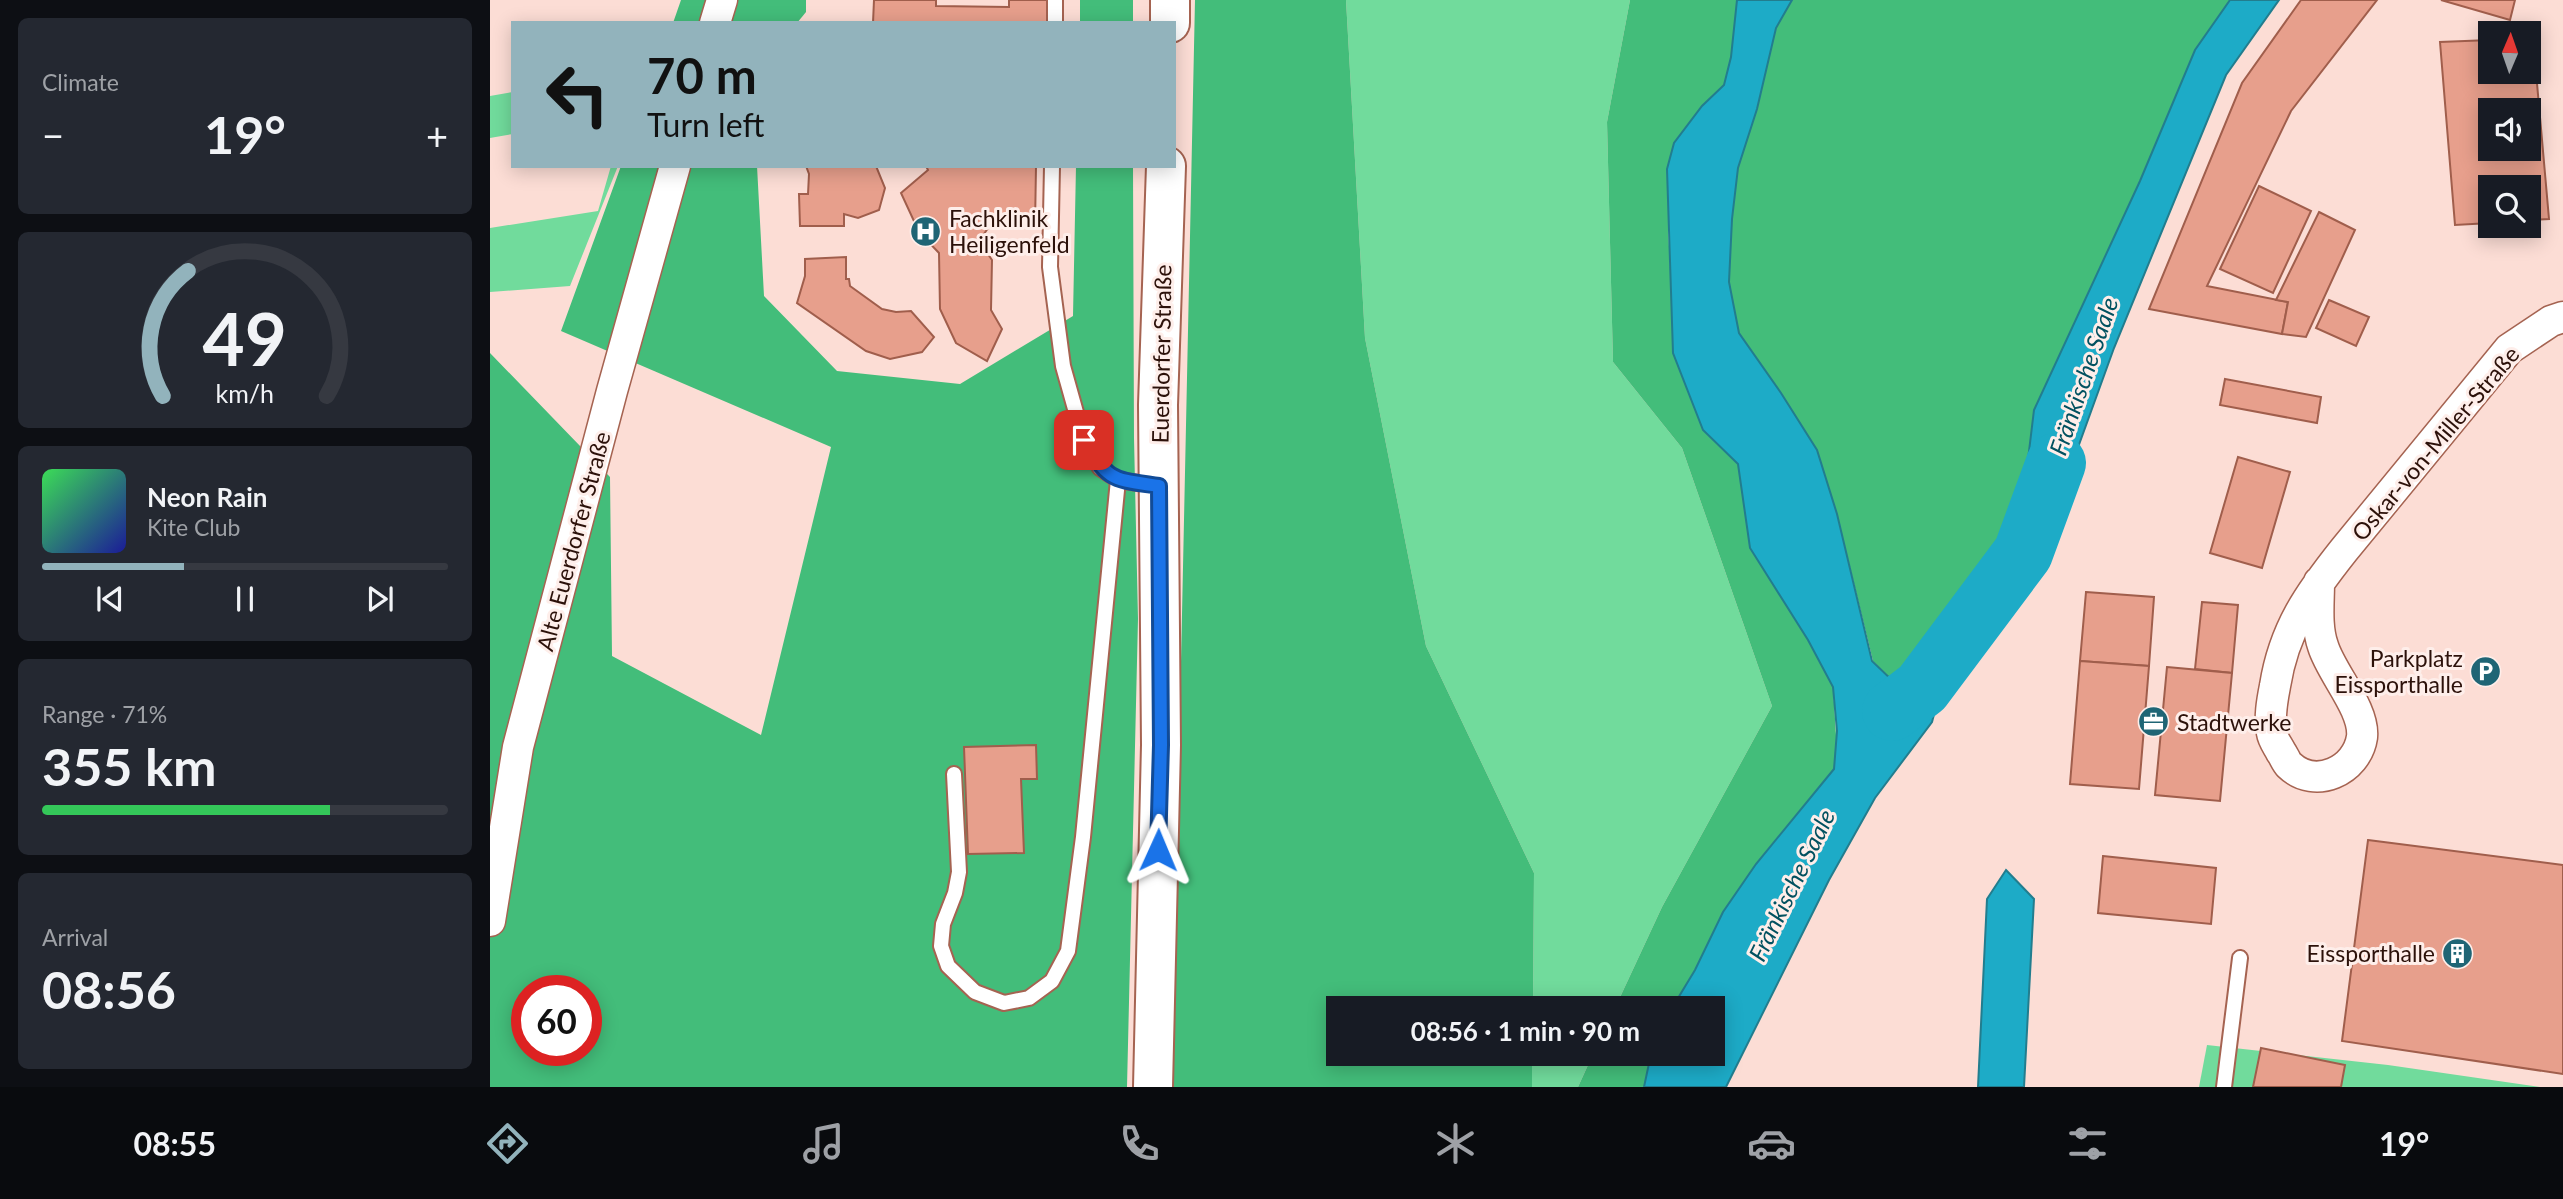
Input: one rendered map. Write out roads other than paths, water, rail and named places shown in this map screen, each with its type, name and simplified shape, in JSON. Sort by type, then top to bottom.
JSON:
[{"type":"main road","points":[[1170,0],[1170,21]]},
{"type":"main road","name":"Euerdorfer Straße","points":[[1153,1087],[1161,745],[1158,405],[1166,168]]},
{"type":"street","points":[[716,21],[722,0]]},
{"type":"street","name":"Alte Euerdorfer Straße","points":[[490,921],[518,747],[612,391],[674,168]]},
{"type":"street","name":"Oskar-von-Miller-Straße","points":[[2319,582],[2321,642],[2329,664],[2360,720],[2362,737],[2355,755],[2342,770],[2326,778],[2305,774],[2289,765],[2272,736],[2272,704],[2283,650],[2292,626],[2319,582],[2509,349],[2551,321],[2563,317]]},
{"type":"lane","points":[[1055,0],[1055,21]]},
{"type":"lane","points":[[1052,168],[1050,267],[1063,366],[1084,440],[1100,468],[1118,480],[1159,486]]},
{"type":"lane","points":[[954,774],[959,872],[955,894],[943,924],[941,946],[948,966],[975,992],[1004,1003],[1029,998],[1052,981],[1068,951],[1083,837],[1118,480]]},
{"type":"lane","points":[[2224,1087],[2240,958]]},
{"type":"water","points":[[1737,0],[1792,0],[1776,28],[1757,109],[1738,168],[1729,282],[1739,333],[1817,450],[1837,514],[1872,661],[1898,686],[1951,650],[1932,722],[1875,798],[1829,880],[1726,1087],[1644,1087],[1648,1066],[1725,1066],[1725,996],[1679,996],[1723,912],[1756,864],[1834,769],[1837,731],[1833,687],[1808,640],[1750,548],[1738,464],[1703,430],[1673,353],[1667,169],[1674,143],[1702,106],[1724,85],[1731,57]]},
{"type":"water","points":[[2230,0],[2279,0],[2226,75],[2114,348],[2043,544],[2019,534],[2034,410],[2140,181],[2195,50]]},
{"type":"water","points":[[2006,870],[2034,899],[2024,1087],[1978,1087],[1987,899]]},
{"type":"waterway","name":"Fränkische Saale","points":[[1892,711],[1922,688],[2023,553],[2056,463]]},
{"type":"place","name":"Fachklinik Heiligenfeld","points":[[926,231]]},
{"type":"place","name":"Parkplatz Eissporthalle","points":[[2486,671]]},
{"type":"place","name":"Stadtwerke","points":[[2154,722]]},
{"type":"place","name":"Eissporthalle","points":[[2458,953]]}]
